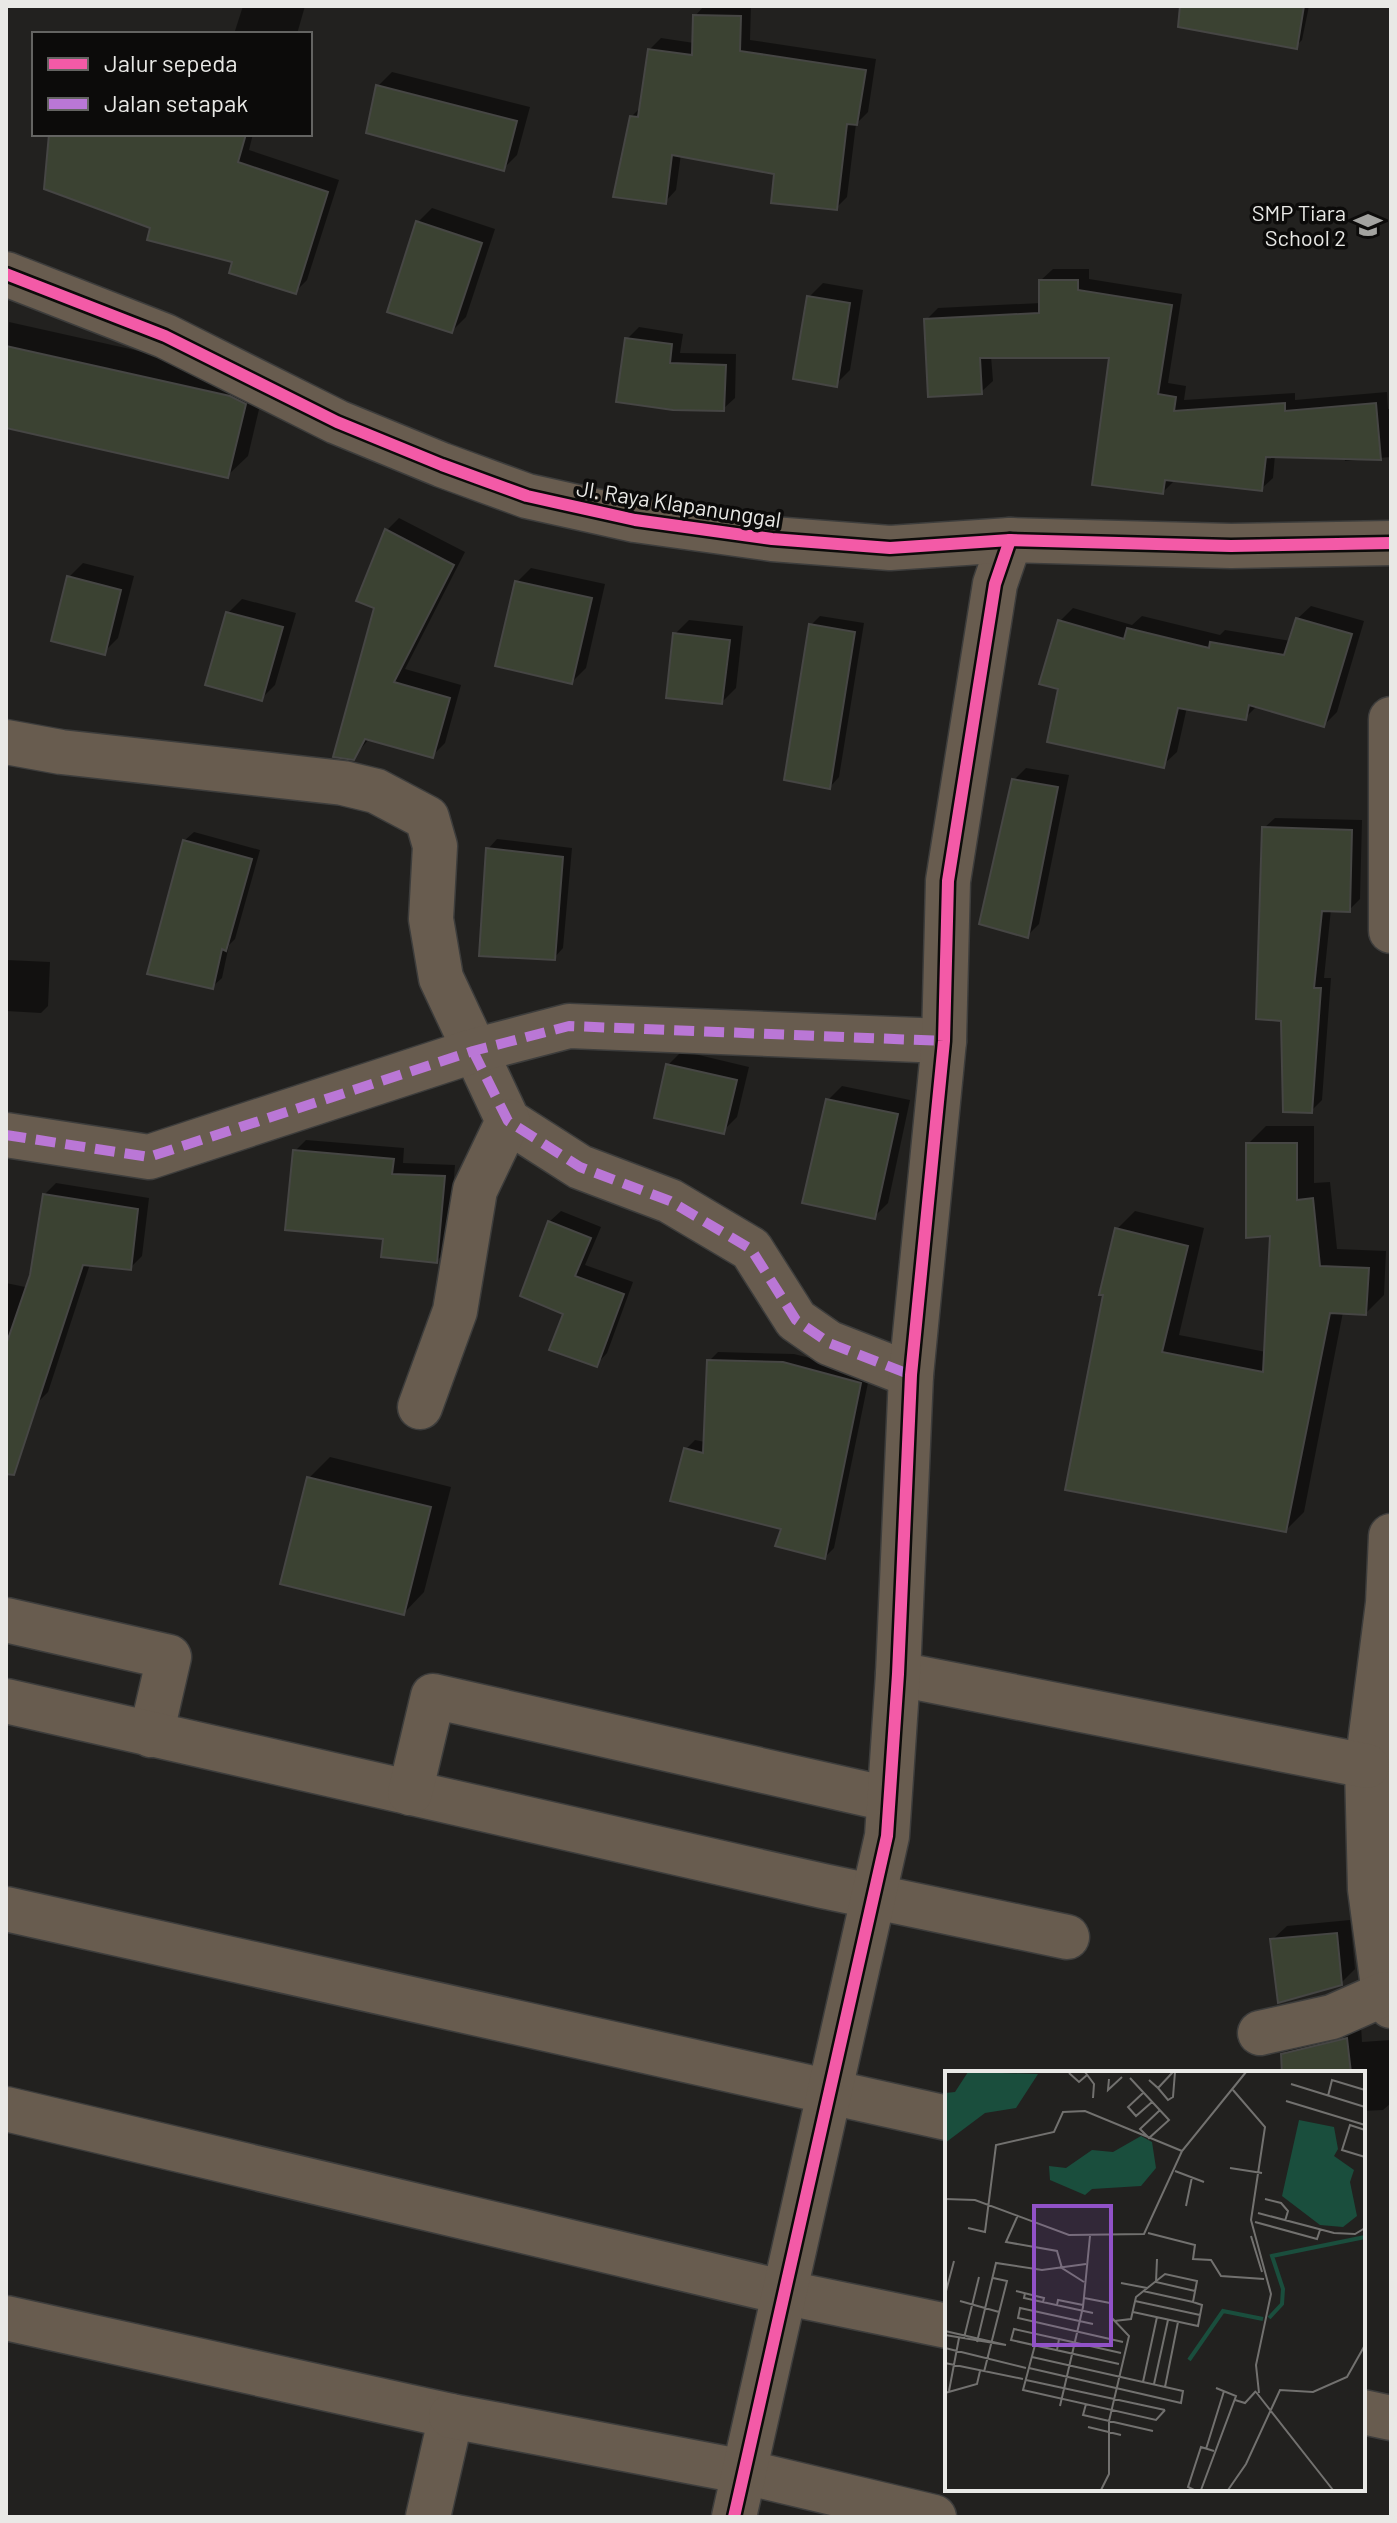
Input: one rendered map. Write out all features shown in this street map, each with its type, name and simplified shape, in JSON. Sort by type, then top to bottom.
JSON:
[{"type":"street","name":"Jl. Raya Klapanunggal","points":[[6,274],[165,336],[337,422],[527,496],[635,520],[772,539],[890,548],[1010,540],[1231,546],[1391,543]]},
{"type":"street","points":[[734,2517],[782,2292],[887,1836],[898,1674],[911,1375],[944,1041],[948,881],[995,584],[1010,540]]},
{"type":"street","points":[[1391,719],[1391,931]]},
{"type":"street","points":[[6,742],[61,752],[343,783],[376,791],[427,818],[435,846],[431,919],[441,978],[508,1121],[580,1167],[670,1201],[751,1249],[796,1320],[829,1343],[911,1375]]},
{"type":"street","points":[[6,1135],[149,1157],[473,1051],[569,1026],[944,1041]]},
{"type":"street","points":[[420,1407],[455,1311],[475,1190],[508,1121]]},
{"type":"street","points":[[1260,2033],[1332,2017],[1388,2000],[1370,1889],[1367,1766],[1388,1603],[1391,1536]]},
{"type":"street","points":[[6,1620],[169,1657],[151,1735]]},
{"type":"street","points":[[898,1674],[1367,1766]]},
{"type":"street","points":[[410,1793],[433,1696],[888,1799]]},
{"type":"street","points":[[6,1701],[872,1897],[1067,1937]]},
{"type":"street","points":[[6,1909],[945,2118]]},
{"type":"street","points":[[6,2109],[782,2292],[945,2326]]},
{"type":"street","points":[[6,2318],[451,2416],[745,2472],[934,2517]]},
{"type":"street","points":[[1365,2412],[1391,2418]]},
{"type":"street","points":[[428,2517],[451,2416]]},
{"type":"building","points":[[1180,6],[1304,6],[1297,49],[1178,27]]},
{"type":"building","points":[[693,15],[741,16],[740,51],[866,70],[857,125],[847,124],[837,210],[771,203],[774,174],[672,155],[666,204],[613,197],[630,116],[638,117],[648,49],[692,55]]},
{"type":"building","points":[[376,85],[517,121],[504,171],[366,133]]},
{"type":"building","points":[[49,136],[245,136],[238,162],[328,192],[296,294],[229,273],[232,262],[147,240],[150,228],[44,189]]},
{"type":"building","points":[[416,221],[482,243],[452,333],[387,312]]},
{"type":"building","points":[[1039,280],[1078,280],[1078,290],[1172,305],[1158,394],[1176,397],[1174,411],[1285,403],[1285,411],[1376,403],[1381,460],[1266,457],[1262,491],[1165,480],[1163,494],[1092,485],[1109,358],[980,358],[982,394],[928,397],[924,319],[1039,313]]},
{"type":"building","points":[[807,296],[850,303],[837,387],[793,379]]},
{"type":"building","points":[[625,338],[672,344],[670,363],[726,365],[724,411],[673,410],[616,402]]},
{"type":"building","points":[[6,346],[230,396],[246,404],[228,478],[6,428]]},
{"type":"building","points":[[385,529],[454,565],[394,682],[450,698],[433,758],[365,739],[354,760],[333,757],[374,608],[356,601]]},
{"type":"building","points":[[67,576],[121,590],[105,655],[51,641]]},
{"type":"building","points":[[515,581],[592,598],[572,684],[495,666]]},
{"type":"building","points":[[226,612],[283,627],[262,701],[205,685]]},
{"type":"building","points":[[1296,618],[1352,634],[1324,727],[1249,705],[1246,720],[1178,708],[1164,768],[1047,742],[1058,689],[1039,684],[1058,620],[1124,639],[1127,628],[1209,648],[1210,642],[1284,655]]},
{"type":"building","points":[[809,624],[855,632],[830,789],[784,780]]},
{"type":"building","points":[[673,633],[730,640],[722,704],[666,698]]},
{"type":"building","points":[[1012,779],[1058,787],[1028,938],[979,924]]},
{"type":"building","points":[[1262,827],[1352,830],[1350,912],[1322,911],[1314,988],[1321,988],[1312,1113],[1283,1112],[1281,1021],[1256,1019]]},
{"type":"building","points":[[183,840],[252,859],[226,951],[222,949],[213,989],[147,974]]},
{"type":"building","points":[[486,848],[563,857],[555,960],[479,956]]},
{"type":"building","points":[[666,1064],[737,1080],[724,1134],[654,1118]]},
{"type":"building","points":[[826,1099],[898,1114],[875,1219],[802,1203]]},
{"type":"building","points":[[1246,1143],[1297,1143],[1297,1200],[1313,1198],[1320,1266],[1369,1268],[1366,1315],[1330,1313],[1286,1532],[1065,1490],[1103,1295],[1099,1295],[1115,1228],[1188,1246],[1162,1352],[1263,1372],[1270,1236],[1246,1238]]},
{"type":"building","points":[[293,1150],[394,1159],[392,1174],[445,1176],[437,1263],[381,1257],[383,1239],[285,1230]]},
{"type":"building","points":[[43,1194],[138,1209],[131,1270],[83,1265],[14,1475],[6,1474],[6,1345],[30,1275]]},
{"type":"building","points":[[548,1221],[591,1238],[575,1276],[624,1294],[597,1367],[549,1350],[563,1314],[520,1296]]},
{"type":"building","points":[[707,1360],[783,1362],[861,1383],[825,1559],[775,1546],[781,1529],[670,1501],[684,1448],[703,1453]]},
{"type":"building","points":[[307,1477],[431,1507],[404,1615],[280,1584]]},
{"type":"building","points":[[1337,1933],[1342,1985],[1278,2003],[1270,1939]]},
{"type":"building","points":[[1347,2038],[1351,2071],[1282,2071],[1281,2054]]},
{"type":"marked path","points":[[6,1135],[149,1157],[473,1051],[569,1026],[944,1041]]},
{"type":"marked path","points":[[473,1051],[508,1121],[580,1167],[670,1201],[751,1249],[796,1320],[829,1343],[911,1375]]},
{"type":"cycle path","points":[[6,274],[165,336],[337,422],[442,465],[527,496],[635,520],[772,539],[890,548],[1010,540],[1231,546],[1391,543]]},
{"type":"cycle path","points":[[734,2517],[887,1836],[898,1674],[911,1375],[944,1041],[948,881],[995,584],[1010,540]]},
{"type":"place","name":"SMP Tiara School 2","points":[[1368,225]]}]
